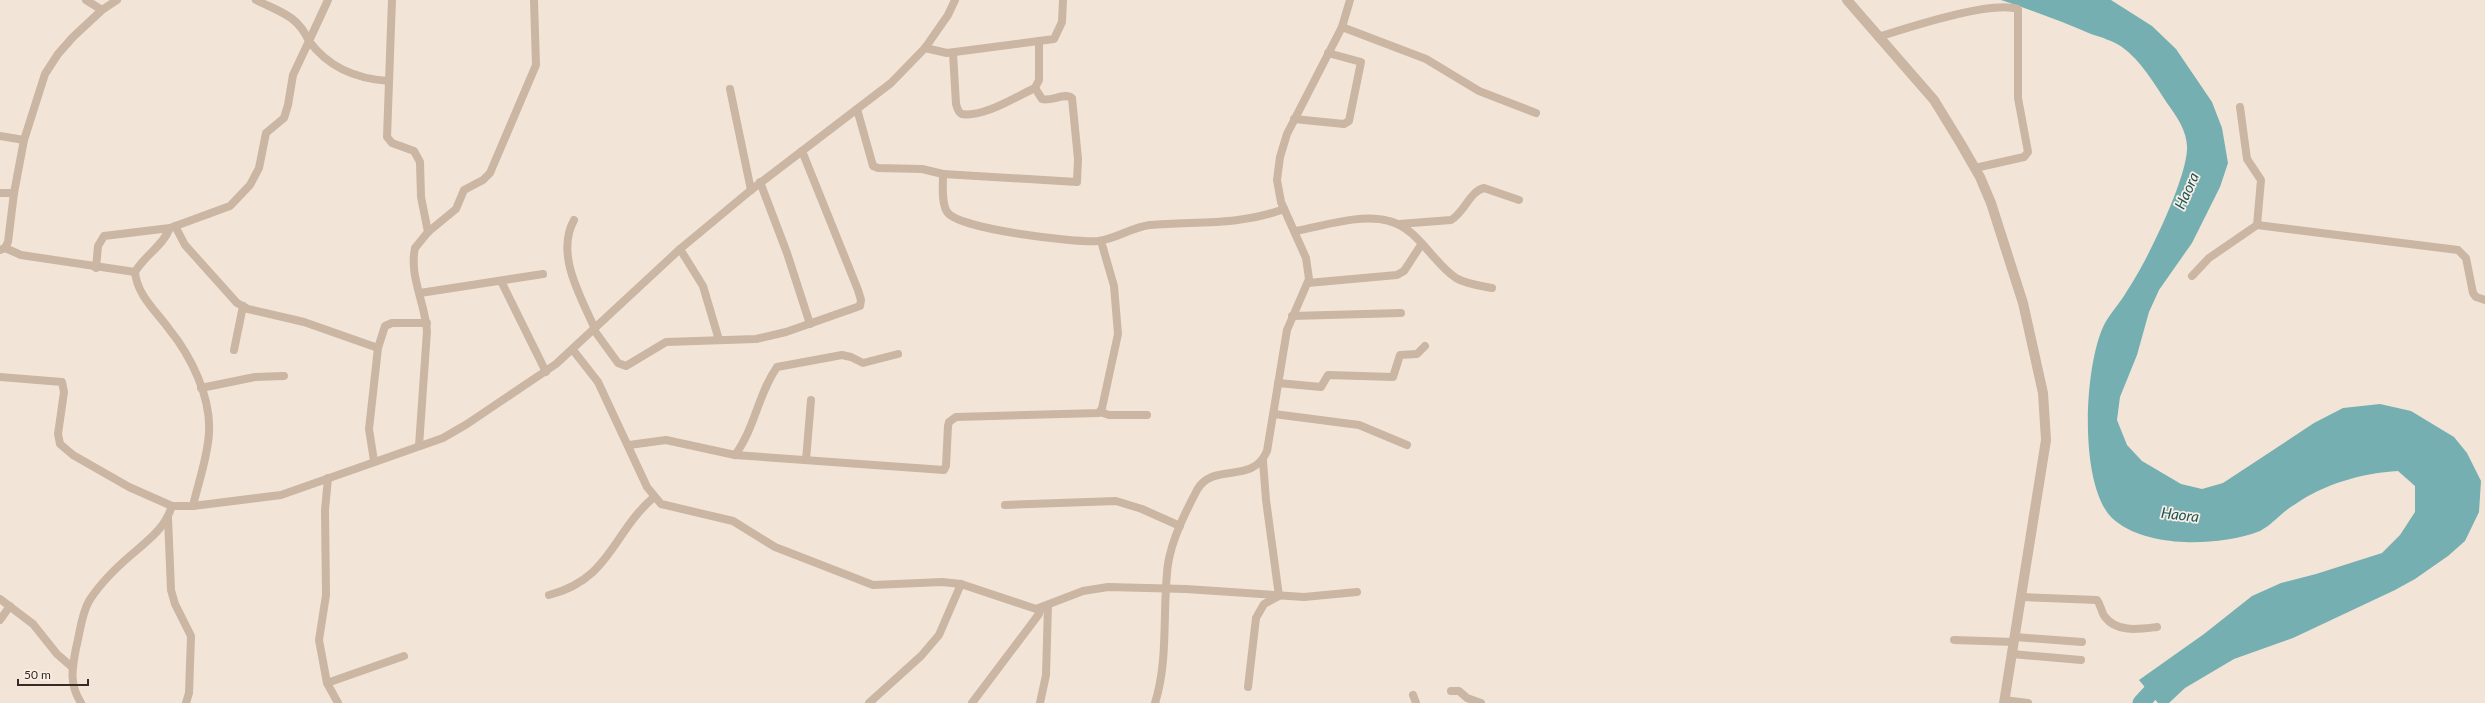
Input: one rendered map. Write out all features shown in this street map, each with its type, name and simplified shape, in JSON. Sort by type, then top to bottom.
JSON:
[{"type":"street","points":[[86,0],[102,10]]},
{"type":"street","points":[[117,0],[102,10],[58,54],[45,74],[24,140],[14,193],[10,235],[3,249],[21,255],[96,268],[135,272]]},
{"type":"street","points":[[256,0],[294,18],[300,23],[309,41],[319,53],[338,67],[359,76],[389,82]]},
{"type":"street","points":[[96,268],[98,246],[104,236],[173,227],[230,206],[250,185],[259,168],[266,133],[284,118],[288,105],[293,75],[328,0]]},
{"type":"street","points":[[392,0],[387,137],[392,143],[411,149],[417,155],[420,162],[421,196],[428,232]]},
{"type":"street","points":[[419,446],[427,323],[415,277],[413,256],[415,248],[428,232],[456,209],[464,190],[483,180],[490,173],[536,65],[534,0]]},
{"type":"street","points":[[0,377],[62,382],[64,392],[58,434],[60,444],[73,455],[129,488],[172,506],[193,506],[272,498],[455,432],[546,372],[573,350],[680,249],[760,182],[891,83],[925,48],[948,15],[955,0]]},
{"type":"street","points":[[925,48],[940,53],[953,53],[1054,39],[1062,22],[1063,0]]},
{"type":"street","points":[[1278,596],[1266,506],[1263,461],[1267,452],[1274,414],[1285,336],[1292,316],[1308,283],[1308,265],[1295,231],[1284,209],[1277,180],[1280,157],[1287,134],[1342,27],[1350,0]]},
{"type":"street","points":[[1847,0],[1934,100],[1975,168],[1991,203],[2024,303],[2043,393],[2046,440],[2004,702],[2028,703]]},
{"type":"street","points":[[1878,37],[1969,9],[2006,6],[2018,9],[2018,98],[2028,152],[2024,158],[1975,168]]},
{"type":"street","points":[[1342,27],[1426,59],[1478,91],[1536,113]]},
{"type":"street","points":[[953,53],[956,104],[962,114],[993,108],[1035,88],[1039,80],[1039,41]]},
{"type":"street","points":[[1294,119],[1344,124],[1349,121],[1361,62],[1328,53]]},
{"type":"street","points":[[857,109],[873,166],[878,168],[922,169],[943,174],[1077,182],[1078,159],[1072,98],[1066,95],[1046,100],[1042,99],[1035,88]]},
{"type":"street","points":[[730,89],[751,190]]},
{"type":"street","points":[[2240,107],[2247,159],[2260,180],[2257,225]]},
{"type":"street","points":[[0,136],[24,140]]},
{"type":"street","points":[[574,220],[567,241],[569,264],[595,329],[618,362],[626,366],[666,342],[756,339],[810,324],[852,310],[861,304],[802,151]]},
{"type":"street","points":[[943,174],[945,209],[954,218],[1042,237],[1101,241],[1120,236],[1143,226],[1224,222],[1284,209]]},
{"type":"street","points":[[760,182],[787,252],[810,324]]},
{"type":"street","points":[[1295,231],[1366,219],[1378,219],[1398,224],[1451,220],[1458,216],[1476,192],[1484,188],[1519,200]]},
{"type":"street","points":[[0,193],[14,193]]},
{"type":"street","points":[[1398,224],[1410,232],[1455,277],[1492,288]]},
{"type":"street","points":[[2192,276],[2209,258],[2257,225],[2458,250],[2466,258],[2473,293],[2476,297],[2485,300]]},
{"type":"street","points":[[135,272],[144,259],[164,240],[173,227]]},
{"type":"street","points":[[173,227],[208,274],[232,300],[243,306],[304,322],[378,348]]},
{"type":"street","points":[[1100,412],[1118,334],[1114,286],[1101,241]]},
{"type":"street","points":[[1308,283],[1397,275],[1404,271],[1422,245]]},
{"type":"street","points":[[680,249],[706,292],[719,340]]},
{"type":"street","points":[[135,272],[140,290],[183,348],[201,388],[208,414],[209,434],[193,506]]},
{"type":"street","points":[[420,293],[543,274]]},
{"type":"street","points":[[501,281],[546,372]]},
{"type":"street","points":[[234,350],[243,306]]},
{"type":"street","points":[[1292,316],[1401,313]]},
{"type":"street","points":[[374,461],[369,429],[378,348],[383,330],[388,324],[427,323]]},
{"type":"street","points":[[1278,383],[1321,387],[1328,374],[1393,377],[1400,355],[1417,354],[1425,346]]},
{"type":"street","points":[[573,350],[598,382],[654,497],[661,504],[674,509],[733,521],[775,546],[873,585],[942,582],[961,584],[1030,608],[1045,607],[1094,588],[1166,588],[1278,596],[1316,596],[1357,592]]},
{"type":"street","points":[[734,455],[746,440],[769,378],[777,367],[842,355],[851,357],[860,363],[866,363],[898,354]]},
{"type":"street","points":[[201,388],[256,377],[284,376]]},
{"type":"street","points":[[806,460],[811,400]]},
{"type":"street","points":[[629,445],[666,440],[734,455],[944,470],[946,466],[948,426],[949,422],[956,417],[1094,414],[1100,412],[1109,415],[1148,415]]},
{"type":"street","points":[[1274,414],[1359,425],[1407,445]]},
{"type":"street","points":[[1155,703],[1161,669],[1169,562],[1180,526],[1198,488],[1204,482],[1227,473],[1252,469],[1263,461]]},
{"type":"street","points":[[328,478],[325,510],[326,595],[319,640],[327,683],[338,703]]},
{"type":"street","points":[[549,595],[582,581],[601,566],[640,510],[654,497]]},
{"type":"street","points":[[1005,505],[1116,501],[1142,509],[1180,526]]},
{"type":"street","points":[[81,703],[72,684],[72,667],[84,612],[89,602],[128,558],[158,533],[168,518],[172,506]]},
{"type":"street","points":[[168,518],[171,590],[175,604],[191,636],[190,693],[186,703]]},
{"type":"street","points":[[869,703],[921,656],[939,634],[961,584]]},
{"type":"street","points":[[1248,687],[1256,618],[1264,604],[1278,596]]},
{"type":"street","points":[[2022,596],[2097,600],[2105,617],[2111,623],[2131,629],[2157,628]]},
{"type":"street","points":[[0,599],[33,624],[57,654],[72,667]]},
{"type":"street","points":[[0,620],[10,606]]},
{"type":"street","points":[[972,703],[1045,607]]},
{"type":"street","points":[[1040,703],[1046,676],[1045,607]]},
{"type":"street","points":[[1954,640],[2082,642]]},
{"type":"street","points":[[2012,654],[2081,660]]},
{"type":"street","points":[[327,683],[404,656]]},
{"type":"street","points":[[1451,691],[1459,691],[1467,698],[1481,703]]},
{"type":"water","points":[[2001,0],[2111,0],[2152,26],[2176,49],[2212,102],[2222,128],[2228,163],[2220,187],[2192,243],[2159,290],[2149,312],[2137,355],[2120,397],[2117,420],[2127,445],[2142,461],[2181,484],[2202,489],[2223,483],[2314,423],[2343,408],[2380,404],[2411,411],[2454,437],[2467,453],[2481,481],[2479,512],[2465,541],[2448,556],[2415,579],[2395,590],[2293,638],[2234,659],[2185,688],[2169,703],[2158,703],[2139,680],[2204,634],[2252,596],[2281,583],[2316,574],[2382,553],[2400,535],[2415,512],[2415,486],[2398,471],[2357,477],[2318,491],[2290,508],[2260,531],[2232,539],[2202,542],[2165,540],[2136,533],[2119,524],[2112,518],[2101,502],[2094,479],[2089,452],[2089,393],[2092,366],[2098,341],[2105,323],[2125,295],[2144,262],[2172,202],[2185,164],[2187,150],[2186,137],[2178,119],[2152,80],[2135,59],[2122,47],[2107,39]]},
{"type":"waterway","name":"Haora","points":[[2141,703],[2165,677]]}]
